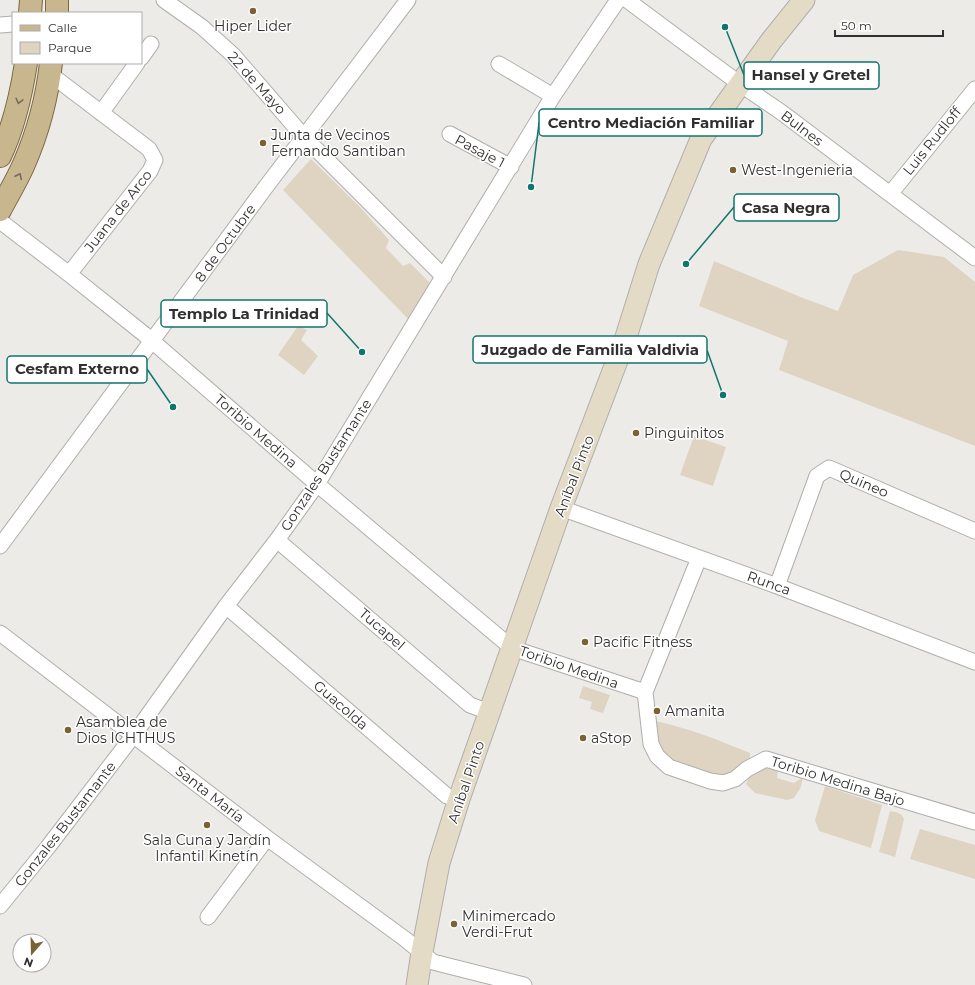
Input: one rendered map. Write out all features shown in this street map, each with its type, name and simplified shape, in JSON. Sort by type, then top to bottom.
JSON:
[{"type":"main road","points":[[30,12],[31,0]]},
{"type":"main road","points":[[57,0],[57,12]]},
{"type":"main road","name":"Aníbal Pinto","points":[[417,985],[439,863],[459,799],[561,508],[626,337],[649,264],[701,139],[771,41],[804,0]]},
{"type":"main road","points":[[0,156],[11,127],[26,64]]},
{"type":"main road","points":[[0,210],[24,164],[33,143],[46,97],[51,68]]},
{"type":"street","name":"22 de Mayo","points":[[164,0],[202,27],[233,55],[304,137],[444,277]]},
{"type":"street","name":"8 de Octubre","points":[[0,546],[304,137],[408,0]]},
{"type":"street","name":"Gonzales Bustamante","points":[[0,906],[48,848],[133,736],[226,606],[278,540],[317,484],[553,96],[618,0]]},
{"type":"street","name":"Bulnes","points":[[627,0],[740,84],[781,112],[975,258]]},
{"type":"street","points":[[0,25],[12,24]]},
{"type":"street","points":[[142,57],[151,44]]},
{"type":"street","points":[[499,64],[553,96]]},
{"type":"street","points":[[101,113],[130,66]]},
{"type":"street","name":"Juana de Arco","points":[[51,68],[101,113],[149,149],[155,160],[150,171],[69,274]]},
{"type":"street","name":"Luis Rudloff","points":[[890,194],[975,89]]},
{"type":"street","name":"Pasaje 1","points":[[450,134],[511,167]]},
{"type":"street","name":"Toribio Medina","points":[[0,221],[153,341],[317,484],[512,648],[644,692]]},
{"type":"street","name":"Quineo","points":[[777,586],[817,476],[829,468],[975,531]]},
{"type":"street","name":"Runca","points":[[561,508],[777,586],[975,662]]},
{"type":"street","name":"Tucapel","points":[[278,540],[470,705],[489,712]]},
{"type":"street","points":[[644,692],[699,558]]},
{"type":"street","name":"Guacolda","points":[[226,606],[447,796],[459,799]]},
{"type":"street","name":"Santa María","points":[[0,633],[267,838],[422,952],[433,962],[524,985]]},
{"type":"street","name":"Toribio Medina Bajo","points":[[644,692],[651,744],[657,756],[669,767],[710,781],[724,783],[735,779],[747,769],[766,759],[975,822]]},
{"type":"street","points":[[208,917],[267,838]]},
{"type":"green space","points":[[311,159],[360,207],[389,240],[386,248],[403,266],[410,263],[430,283],[408,319],[283,190]]},
{"type":"green space","points":[[898,250],[944,257],[975,282],[975,446],[779,370],[788,341],[699,306],[714,261],[838,311],[853,275]]},
{"type":"green space","points":[[298,326],[307,330],[301,340],[318,356],[304,375],[278,355]]},
{"type":"green space","points":[[694,436],[726,447],[713,486],[680,475]]},
{"type":"green space","points":[[583,686],[610,695],[603,713],[590,709],[592,702],[579,698]]},
{"type":"green space","points":[[655,721],[692,731],[750,753],[750,761],[731,774],[722,777],[669,761],[658,745]]},
{"type":"green space","points":[[761,768],[778,769],[777,778],[794,783],[803,777],[801,787],[794,798],[787,800],[755,793],[746,784],[750,775]]},
{"type":"green space","points":[[825,786],[882,805],[871,848],[819,831],[815,820]]},
{"type":"green space","points":[[890,811],[899,813],[904,819],[895,857],[879,852]]},
{"type":"green space","points":[[920,829],[975,845],[975,879],[910,859]]},
{"type":"place","name":"Hiper Lider","points":[[253,11]]},
{"type":"place","name":"Hansel y Gretel","points":[[725,27]]},
{"type":"place","name":"Junta de Vecinos Fernando Santiban","points":[[263,143]]},
{"type":"place","name":"West-Ingenieria","points":[[733,170]]},
{"type":"place","name":"Centro Mediación Familiar","points":[[531,187]]},
{"type":"place","name":"Casa Negra","points":[[686,264]]},
{"type":"place","name":"Templo La Trinidad","points":[[362,352]]},
{"type":"place","name":"Juzgado de Familia Valdivia","points":[[723,395]]},
{"type":"place","name":"Cesfam Externo","points":[[173,407]]},
{"type":"place","name":"Pinguinitos","points":[[636,433]]},
{"type":"place","name":"Pacific Fitness","points":[[585,642]]},
{"type":"place","name":"Amanita","points":[[657,711]]},
{"type":"place","name":"Asamblea de Dios ICHTHUS","points":[[68,730]]},
{"type":"place","name":"aStop","points":[[583,738]]},
{"type":"place","name":"Sala Cuna y Jardín Infantil Kinetín","points":[[207,825]]},
{"type":"place","name":"Minimercado Verdi-Frut","points":[[454,924]]}]
